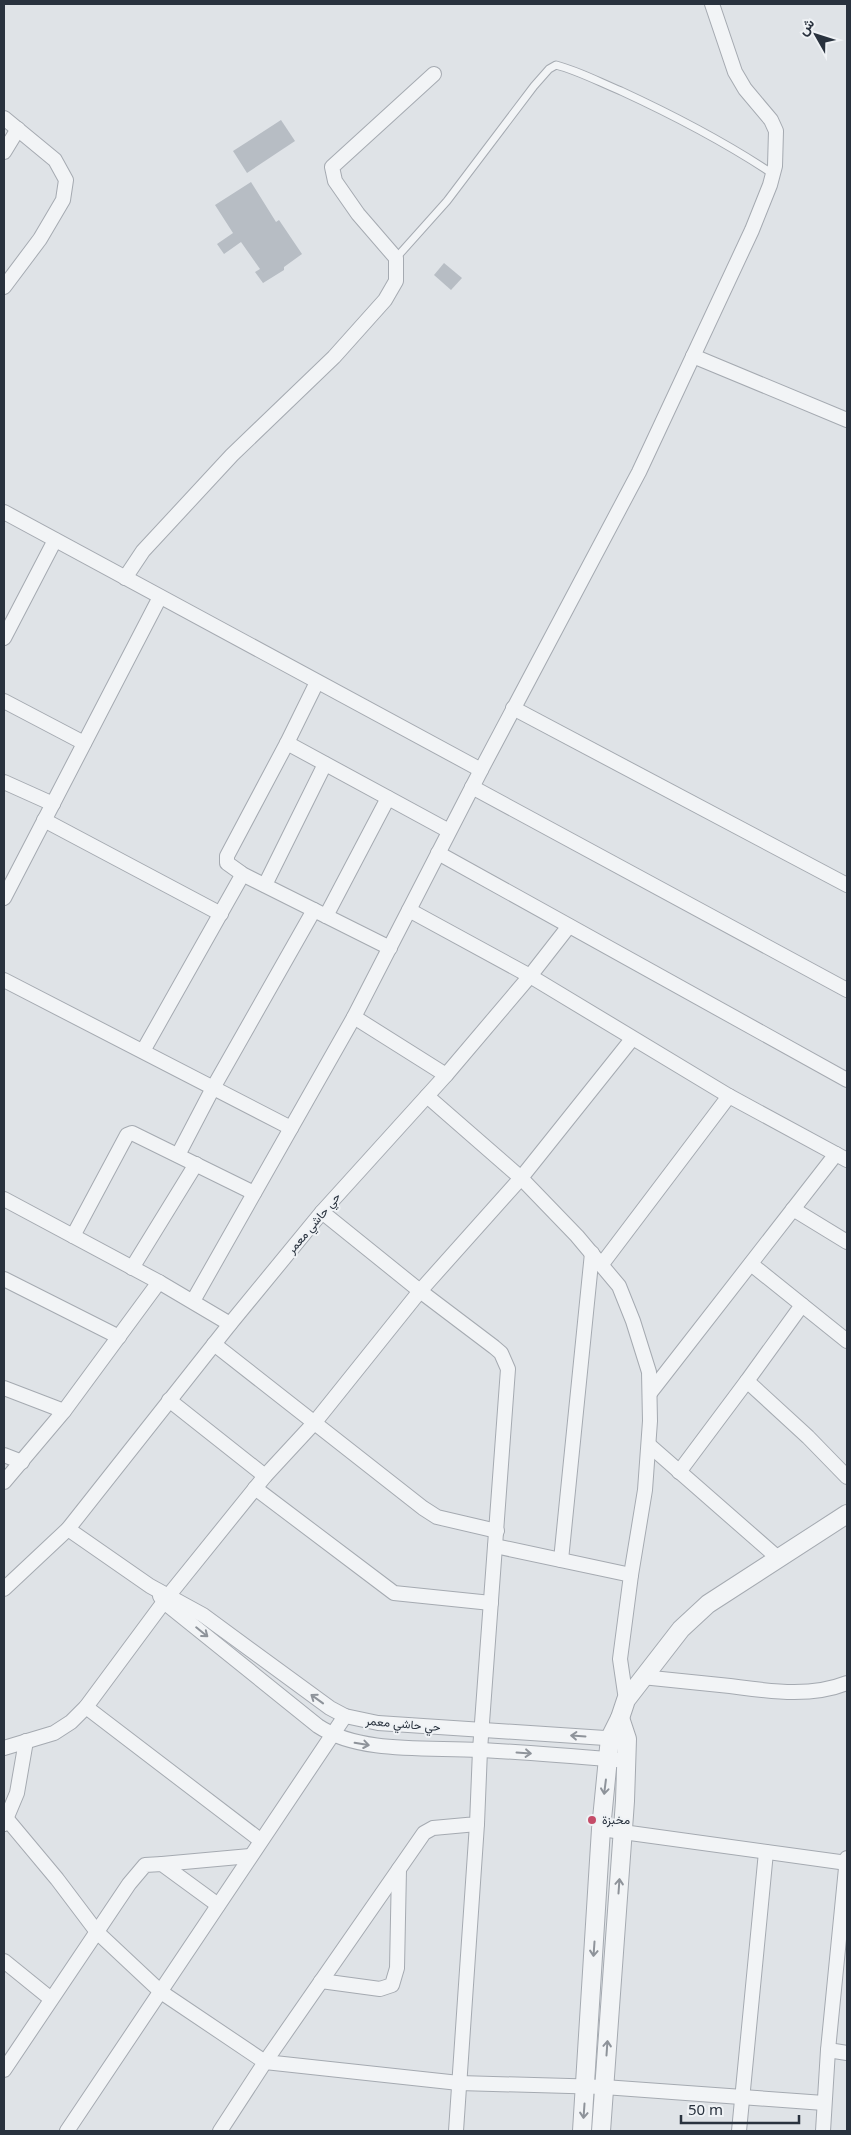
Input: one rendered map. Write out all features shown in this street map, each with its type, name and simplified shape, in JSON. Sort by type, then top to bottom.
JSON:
[{"type":"street","points":[[193,1301],[354,1017],[480,770],[639,472],[752,230],[773,174],[776,131],[771,120],[745,88],[735,72],[712,4]]},
{"type":"street","points":[[125,578],[143,551],[232,455],[334,357],[385,300],[396,281],[396,258],[358,214],[335,181],[332,167],[434,74]]},
{"type":"street","points":[[4,118],[55,160],[66,180],[63,200],[44,231],[4,287]]},
{"type":"street","points":[[4,152],[18,129]]},
{"type":"street","points":[[693,356],[847,420]]},
{"type":"street","points":[[4,512],[480,770]]},
{"type":"street","points":[[4,638],[10,611],[55,540]]},
{"type":"street","points":[[4,898],[160,597]]},
{"type":"street","points":[[317,682],[287,743],[226,856],[226,863],[242,874],[390,948]]},
{"type":"street","points":[[4,701],[84,743]]},
{"type":"street","points":[[513,708],[847,885]]},
{"type":"street","points":[[287,743],[449,831]]},
{"type":"street","points":[[265,885],[325,764]]},
{"type":"street","points":[[4,782],[53,804]]},
{"type":"street","points":[[472,787],[847,990]]},
{"type":"street","points":[[178,1154],[213,1088],[388,798]]},
{"type":"street","points":[[44,820],[221,914]]},
{"type":"street","points":[[438,853],[847,1080]]},
{"type":"street","points":[[143,1051],[242,874]]},
{"type":"street","points":[[409,910],[530,976],[729,1096],[842,1157],[793,1209],[650,1393]]},
{"type":"street","name":"حي حاشي معمر","points":[[4,1589],[68,1529],[169,1400],[322,1212],[446,1075],[530,976],[569,926]]},
{"type":"street","points":[[4,980],[291,1128]]},
{"type":"street","points":[[354,1017],[446,1075]]},
{"type":"street","points":[[4,1748],[54,1733],[71,1722],[86,1707],[163,1596],[265,1476],[315,1422],[420,1291],[521,1178],[632,1039]]},
{"type":"street","points":[[427,1096],[521,1178],[602,1264],[619,1286],[627,1302],[649,1372],[650,1393],[649,1445],[645,1490],[620,1659],[626,1700]]},
{"type":"street","points":[[602,1264],[729,1096]]},
{"type":"street","points":[[73,1236],[127,1135],[137,1133],[254,1193]]},
{"type":"street","points":[[132,1268],[196,1164]]},
{"type":"street","points":[[4,1199],[193,1301],[230,1324]]},
{"type":"street","points":[[793,1209],[847,1242]]},
{"type":"street","points":[[322,1212],[420,1291],[494,1347],[500,1353],[508,1369],[480,1750],[478,1824],[456,2131]]},
{"type":"street","points":[[561,1560],[592,1253]]},
{"type":"street","points":[[751,1264],[847,1341]]},
{"type":"street","points":[[4,1279],[119,1337]]},
{"type":"street","points":[[4,1482],[64,1411],[158,1282]]},
{"type":"street","points":[[679,1472],[802,1305]]},
{"type":"street","points":[[214,1344],[423,1508],[437,1516],[497,1531]]},
{"type":"street","points":[[747,1381],[808,1437],[847,1477]]},
{"type":"street","points":[[4,1388],[64,1411]]},
{"type":"street","points":[[169,1400],[265,1476]]},
{"type":"street","points":[[649,1445],[778,1558]]},
{"type":"street","points":[[4,1455],[22,1462]]},
{"type":"street","points":[[255,1488],[394,1593],[491,1603]]},
{"type":"street","points":[[601,2131],[623,1832],[617,1760],[618,1739],[620,1718],[626,1700],[642,1677],[681,1630],[708,1604],[847,1514]]},
{"type":"street","name":"حي حاشي معمر","points":[[68,1529],[163,1596],[332,1736],[367,1745],[480,1750],[617,1760]]},
{"type":"street","points":[[495,1546],[631,1575]]},
{"type":"street","name":"حي حاشي معمر","points":[[163,1596],[203,1615],[330,1708],[345,1716],[378,1723],[618,1739]]},
{"type":"street","points":[[642,1677],[779,1692],[808,1692],[834,1688],[847,1683]]},
{"type":"street","points":[[86,1707],[260,1840]]},
{"type":"street","points":[[67,2131],[161,1992],[260,1840],[345,1716]]},
{"type":"street","points":[[26,1741],[17,1793],[5,1821],[57,1879],[97,1932],[161,1992],[265,2062],[459,2083],[604,2087],[824,2103]]},
{"type":"street","points":[[582,2131],[602,1829],[617,1760]]},
{"type":"street","points":[[220,2131],[265,2062],[424,1833],[432,1828],[478,1824]]},
{"type":"street","points":[[602,1829],[847,1863]]},
{"type":"street","points":[[739,2131],[766,1852]]},
{"type":"street","points":[[4,2070],[144,1865],[250,1856]]},
{"type":"street","points":[[822,2131],[828,2050],[842,1960],[847,1858]]},
{"type":"street","points":[[162,1864],[218,1905]]},
{"type":"street","points":[[321,1981],[380,1989],[392,1985],[397,1968],[399,1869]]},
{"type":"street","points":[[4,1961],[51,1999]]},
{"type":"street","points":[[828,2050],[847,2053]]},
{"type":"lane","points":[[396,258],[447,201],[534,86],[549,69],[556,65],[573,69],[640,100],[733,148],[773,174]]},
{"type":"building","points":[[281,120],[295,141],[247,173],[233,151]]},
{"type":"building","points":[[251,182],[276,222],[279,220],[302,254],[284,267],[284,270],[263,283],[255,272],[260,269],[241,242],[224,254],[217,244],[233,233],[215,205]]},
{"type":"building","points":[[444,263],[462,278],[451,290],[434,275]]},
{"type":"place","name":"مخبزة","points":[[592,1820]]}]
